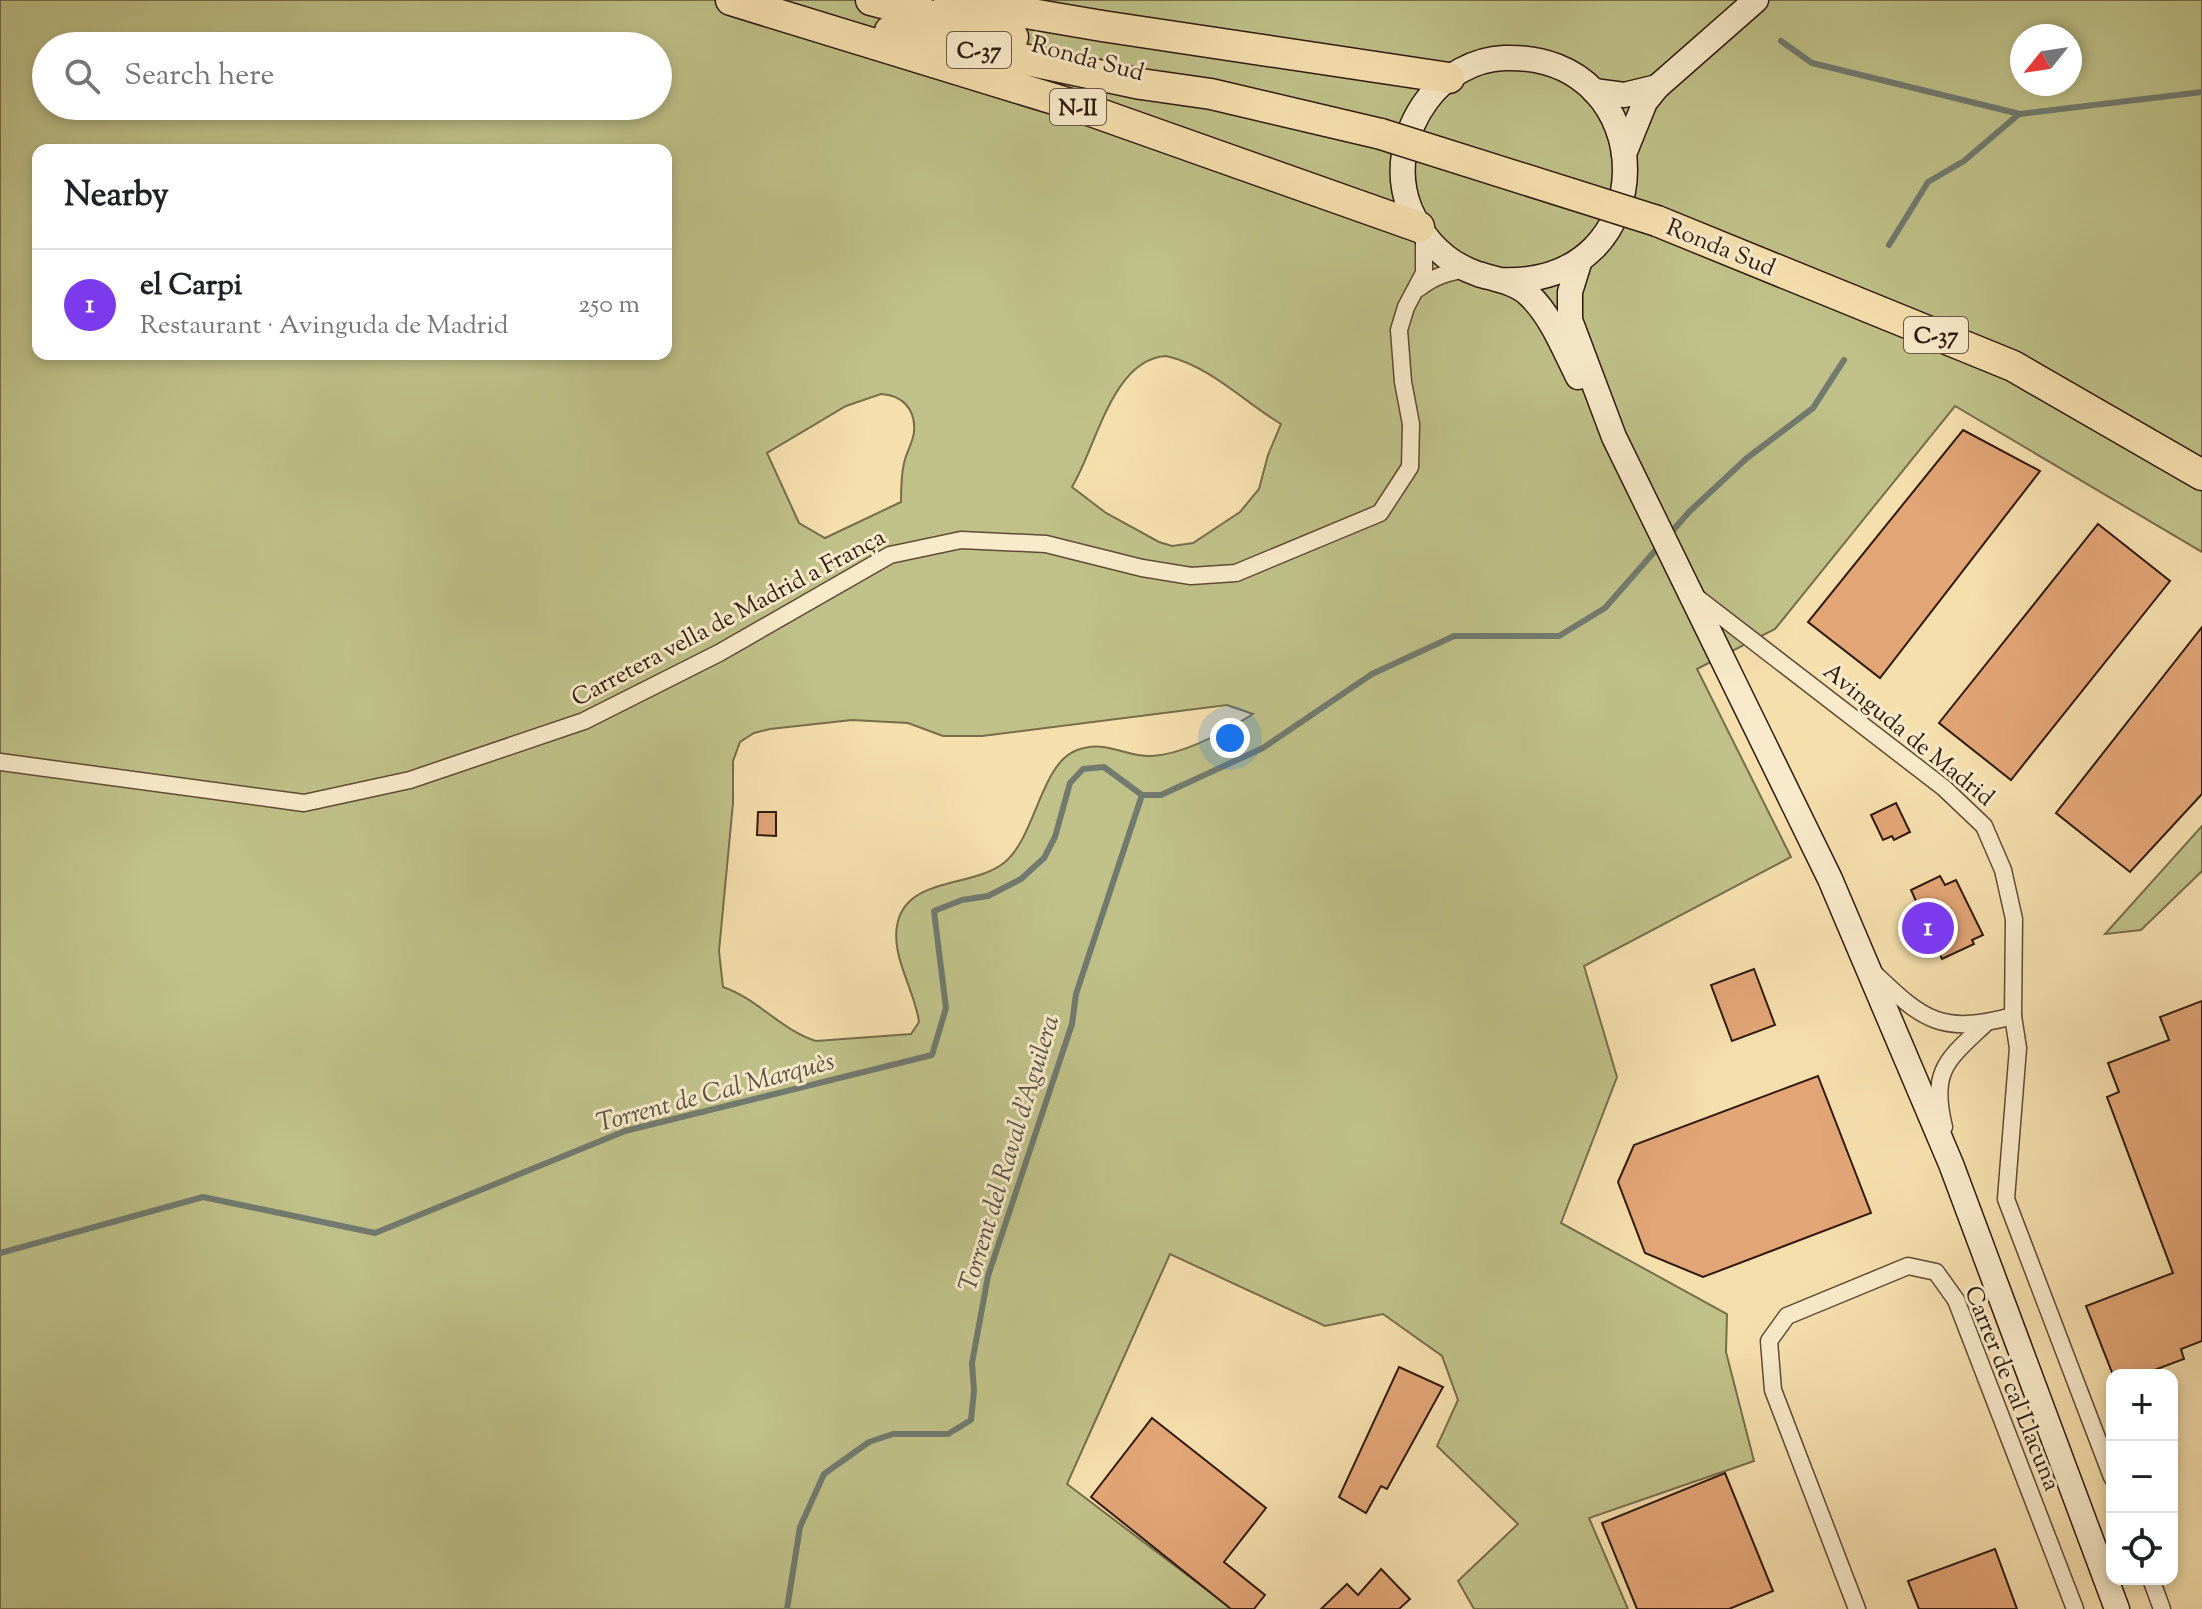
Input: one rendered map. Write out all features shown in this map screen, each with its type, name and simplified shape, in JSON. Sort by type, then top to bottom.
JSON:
[{"type":"highway","name":"N-II","points":[[731,0],[1080,107],[1422,231]]},
{"type":"highway","name":"Ronda Sud","points":[[747,0],[1141,84],[1211,94]]},
{"type":"highway","name":"Ronda Sud","points":[[871,0],[1143,72],[1211,94],[1381,134],[1657,221],[2013,366],[2202,475]]},
{"type":"highway","points":[[949,0],[1449,78]]},
{"type":"street","points":[[1624,154],[1645,102],[1657,87],[1756,0]]},
{"type":"street","name":"N-II","points":[[1500,280],[1542,278],[1580,260],[1598,244],[1617,212],[1626,177],[1623,144],[1611,112],[1594,91],[1561,68],[1523,57],[1497,58],[1472,65],[1431,93],[1417,113],[1408,135],[1403,159],[1403,182],[1409,206],[1422,231],[1443,255],[1467,269],[1526,292],[1540,309],[1614,437]]},
{"type":"street","points":[[1594,91],[1624,95],[1657,87]]},
{"type":"street","name":"Carretera vella de Madrid a França","points":[[0,762],[304,803],[410,780],[584,721],[719,653],[890,555],[961,540],[1032,543],[1191,576],[1236,573],[1380,513],[1410,467],[1411,424],[1403,382],[1399,330],[1406,307],[1424,273],[1422,231]]},
{"type":"street","name":"N-II","points":[[1580,260],[1570,292],[1570,320],[1614,437],[1830,879],[1951,1164],[2117,1609]]},
{"type":"street","points":[[1418,289],[1432,278],[1467,269]]},
{"type":"street","name":"Avinguda de Madrid","points":[[1687,589],[1944,788],[1984,826],[2003,870],[2014,919],[2013,1016],[2018,1048],[2006,1199],[2106,1461]]},
{"type":"street","points":[[1867,966],[1926,1016],[1958,1026],[2013,1016]]},
{"type":"street","points":[[1951,1164],[1942,1118],[1940,1078],[1945,1064],[1986,1023]]},
{"type":"street","name":"Carrer de cal Llacuna","points":[[1857,1609],[1773,1390],[1769,1341],[1787,1316],[1908,1266],[1936,1272],[1956,1300],[2075,1609]]},
{"type":"street","points":[[2153,1585],[2162,1609]]},
{"type":"green space","points":[[0,0],[2202,0],[2202,552],[1955,406],[1775,629],[1697,669],[1791,857],[1584,966],[1617,1077],[1561,1223],[1727,1314],[1726,1352],[1754,1461],[1589,1518],[1628,1609],[1474,1609],[1458,1581],[1518,1524],[1437,1446],[1458,1400],[1442,1356],[1383,1314],[1325,1326],[1170,1254],[1067,1484],[1232,1609],[0,1609]],"holes":[[[1166,356],[1182,361],[1226,385],[1281,424],[1259,489],[1240,512],[1193,543],[1172,546],[1106,513],[1072,487],[1108,408],[1132,372],[1147,361]],[[881,394],[901,400],[913,416],[914,432],[903,468],[901,502],[825,538],[799,523],[767,453],[846,406]],[[1227,705],[1253,714],[1205,741],[1178,751],[1152,756],[1106,747],[1075,751],[1063,759],[1054,771],[1024,836],[1005,862],[977,876],[944,884],[915,896],[905,907],[896,934],[900,959],[919,1022],[911,1034],[816,1041],[792,1030],[736,992],[723,987],[719,951],[733,803],[733,761],[740,742],[754,733],[852,720],[908,723],[943,736],[982,736]]]},
{"type":"green space","points":[[2202,826],[2202,871],[2141,930],[2105,934]]},
{"type":"building","points":[[1963,430],[2040,471],[1880,678],[1808,622]]},
{"type":"building","points":[[2098,524],[2170,581],[2011,780],[1939,723]]},
{"type":"building","points":[[2202,627],[2202,794],[2130,872],[2056,813]]},
{"type":"building","points":[[1896,803],[1910,832],[1894,840],[1892,836],[1883,840],[1871,815]]},
{"type":"building","points":[[758,812],[776,812],[776,836],[757,835]]},
{"type":"building","points":[[1940,876],[1945,885],[1956,880],[1983,935],[1972,940],[1974,944],[1942,959],[1911,890]]},
{"type":"building","points":[[1754,969],[1775,1025],[1732,1041],[1711,985]]},
{"type":"building","points":[[2202,1001],[2202,1341],[2181,1349],[2184,1359],[2157,1369],[2111,1369],[2086,1306],[2173,1273],[2107,1097],[2119,1092],[2108,1063],[2169,1040],[2160,1017]]},
{"type":"building","points":[[1818,1076],[1871,1213],[1703,1277],[1645,1253],[1618,1182],[1634,1145]]},
{"type":"building","points":[[1399,1367],[1443,1387],[1387,1489],[1381,1486],[1366,1513],[1339,1497]]},
{"type":"building","points":[[1152,1418],[1266,1508],[1224,1562],[1265,1595],[1254,1609],[1231,1609],[1091,1497]]},
{"type":"building","points":[[1725,1473],[1773,1591],[1729,1609],[1637,1609],[1602,1523]]},
{"type":"building","points":[[1995,1549],[2017,1609],[1919,1609],[1908,1581]]},
{"type":"building","points":[[1381,1569],[1410,1599],[1399,1609],[1321,1609],[1347,1584],[1358,1595]]},
{"type":"waterway","points":[[1781,41],[1812,63],[2020,114],[2202,92]]},
{"type":"waterway","points":[[1889,245],[1928,182],[1964,161],[2019,114]]},
{"type":"waterway","points":[[1668,536],[1747,458],[1813,408],[1844,360]]},
{"type":"waterway","points":[[1142,795],[1161,795],[1263,748],[1372,674],[1454,636],[1559,636],[1605,608],[1661,544]]},
{"type":"waterway","name":"Torrent de Cal Marquès","points":[[0,1253],[203,1197],[375,1233],[625,1131],[932,1055],[946,1008],[934,911],[962,900],[988,896],[1021,879],[1044,858],[1055,837],[1070,783],[1083,769],[1104,767],[1142,795]]},
{"type":"waterway","name":"Torrent del Raval d'Aguilera","points":[[787,1609],[800,1527],[824,1474],[869,1442],[893,1434],[948,1434],[971,1420],[974,1391],[972,1363],[988,1276],[1072,1024],[1076,994],[1142,795]]},
{"type":"place","name":"el Carpi","points":[[1928,928]]}]
